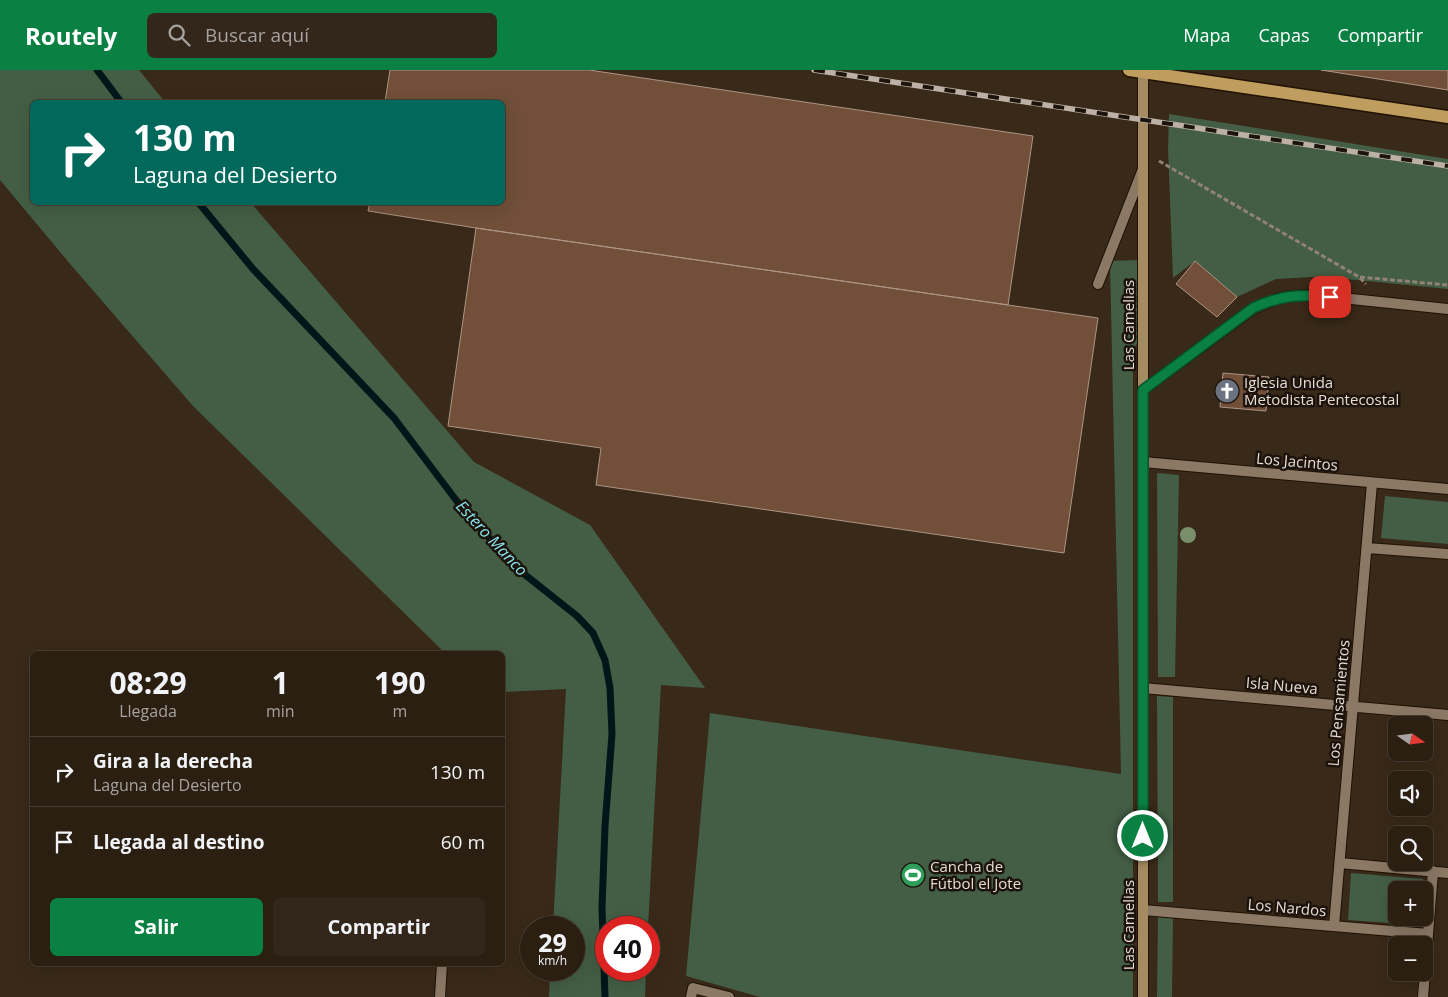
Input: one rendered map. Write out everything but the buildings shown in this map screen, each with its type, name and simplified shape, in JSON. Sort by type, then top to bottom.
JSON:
[{"type":"main road","points":[[1129,70],[1448,117]]},
{"type":"street","name":"Las Camelias","points":[[1143,997],[1144,72]]},
{"type":"street","points":[[1098,284],[1143,168]]},
{"type":"street","points":[[1143,390],[1253,308],[1285,297],[1302,295],[1448,309]]},
{"type":"street","name":"Los Jacintos","points":[[1143,462],[1448,490]]},
{"type":"street","name":"Los Pensamientos","points":[[1334,926],[1372,483]]},
{"type":"street","points":[[1367,548],[1448,554]]},
{"type":"street","name":"Isla Nueva","points":[[1143,688],[1448,715]]},
{"type":"street","points":[[1340,863],[1388,867]]},
{"type":"street","points":[[1423,997],[1433,871],[1448,873]]},
{"type":"street","name":"Los Nardos","points":[[1143,910],[1428,934]]},
{"type":"street","points":[[440,997],[442,966]]},
{"type":"street","points":[[692,993],[729,997]]},
{"type":"path","points":[[1143,152],[1359,277],[1382,302]]},
{"type":"path","points":[[1359,277],[1448,285]]},
{"type":"green space","points":[[0,70],[139,70],[163,100],[30,100],[30,205],[253,205],[474,462],[590,525],[705,688],[661,685],[649,916],[595,916],[595,981],[646,981],[645,997],[549,997],[550,981],[585,981],[585,916],[554,916],[566,689],[505,692],[505,651],[443,651],[193,406],[0,180]]},
{"type":"green space","points":[[1169,114],[1448,159],[1448,289],[1312,277],[1276,279],[1237,297],[1195,261],[1173,278],[1168,148]]},
{"type":"green space","name":"Cancha de Fútbol el Jote","points":[[1138,260],[1145,269],[1146,329],[1133,350],[1133,997],[760,997],[686,976],[710,713],[1121,774],[1110,261]]},
{"type":"green space","points":[[1157,473],[1179,475],[1175,677],[1158,677]]},
{"type":"green space","points":[[1385,496],[1448,502],[1448,544],[1381,538]]},
{"type":"green space","points":[[1157,696],[1173,697],[1173,902],[1158,902]]},
{"type":"green space","points":[[1351,873],[1423,879],[1423,881],[1388,881],[1388,923],[1348,920]]},
{"type":"green space","points":[[1158,917],[1173,918],[1172,997],[1157,997]]},
{"type":"waterway","name":"Estero Manco","points":[[97,70],[120,100]]},
{"type":"waterway","name":"Estero Manco","points":[[200,205],[253,269],[394,418],[456,500],[514,566],[577,616],[593,633],[605,660],[610,688],[612,734],[605,826],[602,908],[605,997]]},
{"type":"railway","points":[[814,70],[1448,166]]},
{"type":"place","name":"Iglesia Unida Metodista Pentecostal","points":[[1227,391]]},
{"type":"place","name":"Cancha de Fútbol el Jote","points":[[913,875]]},
{"type":"route","points":[[1143,836],[1143,390],[1253,308],[1279,298],[1291,296],[1330,297]]}]
